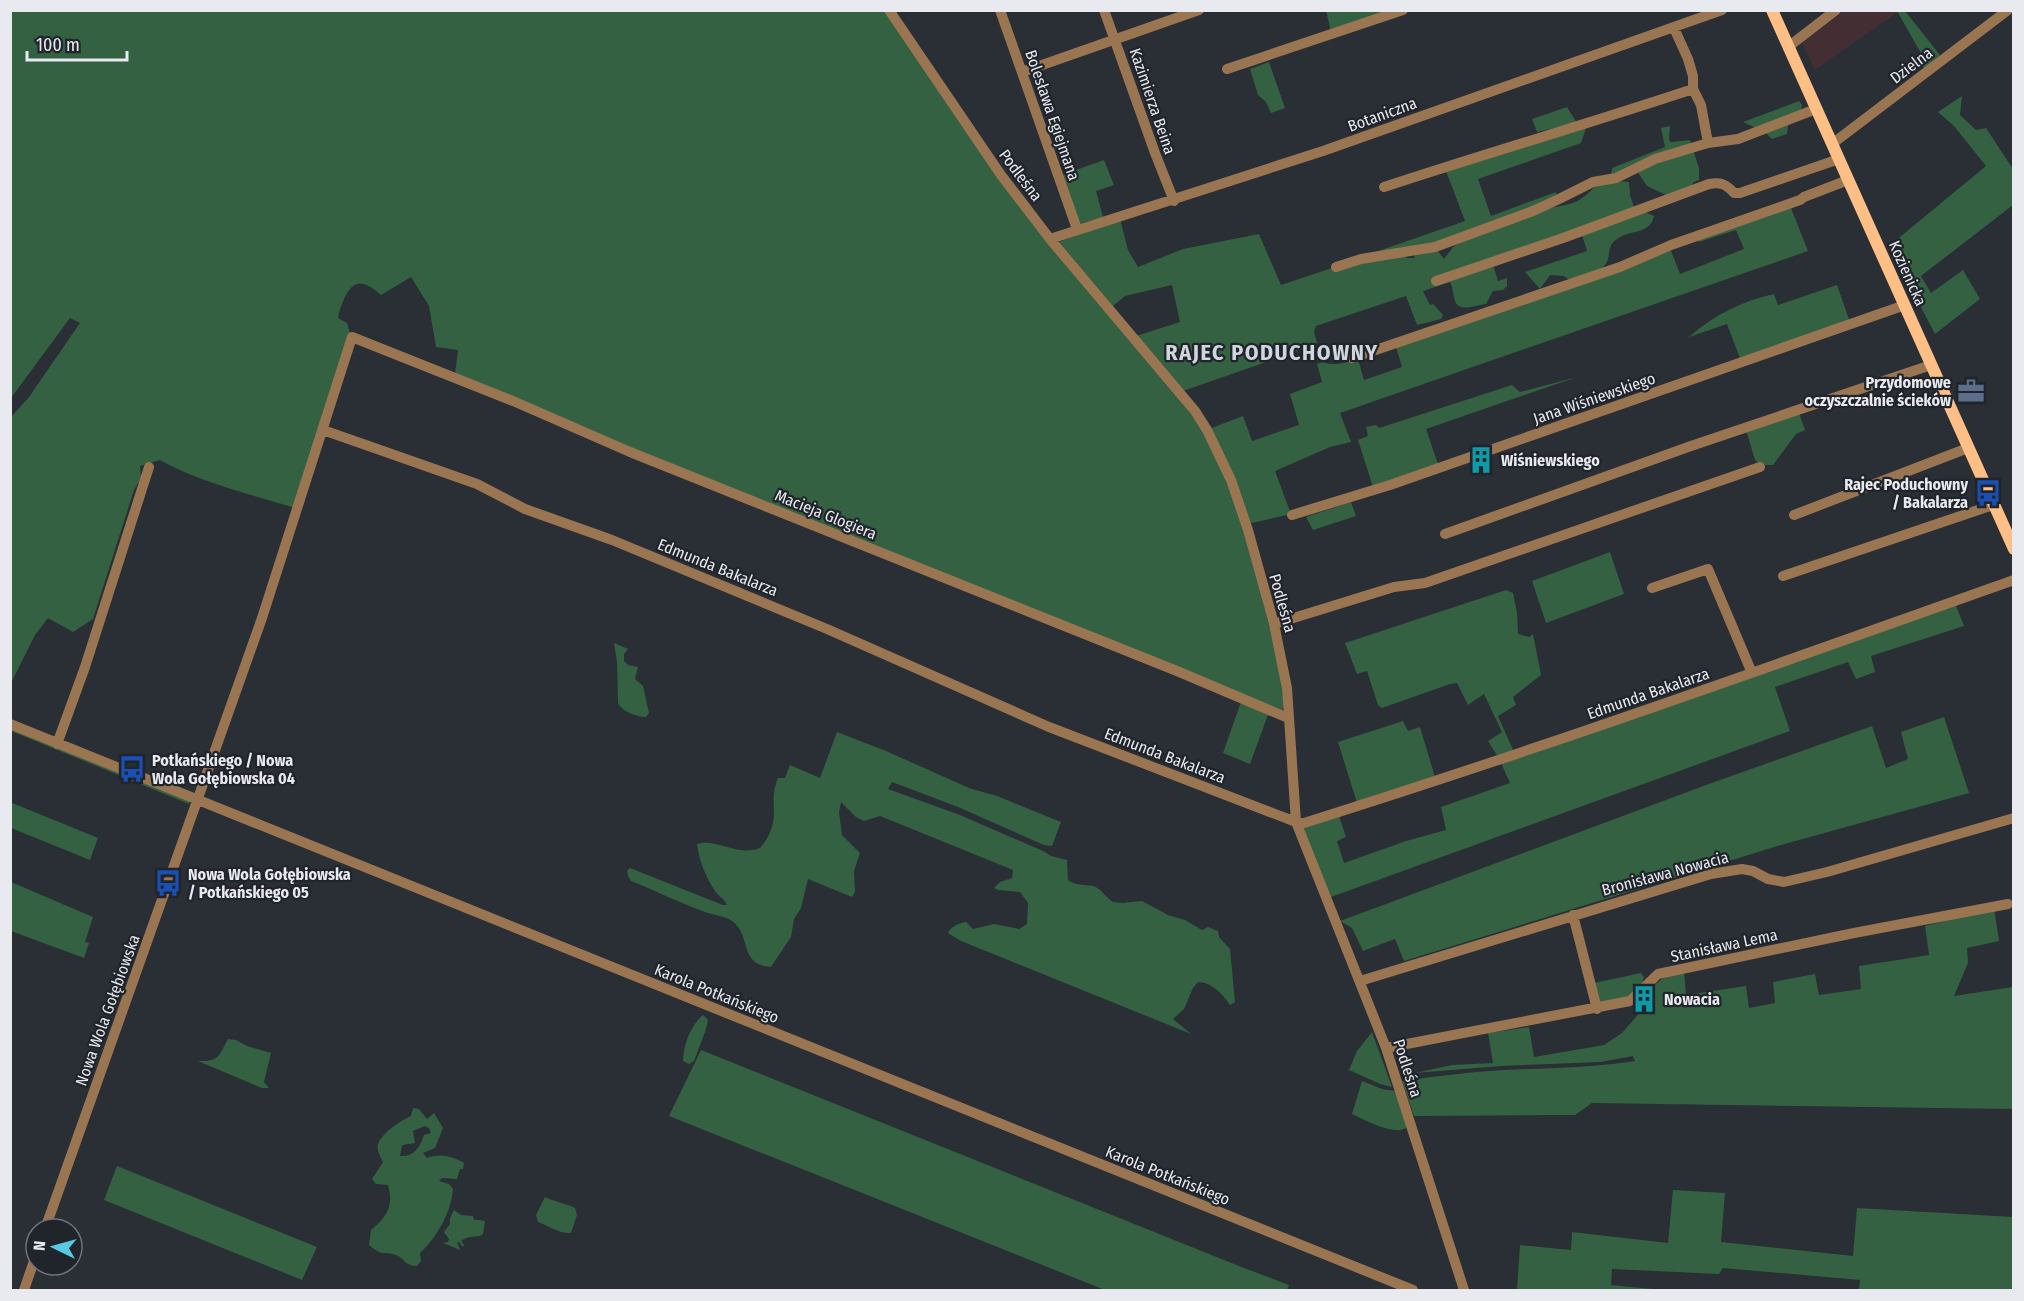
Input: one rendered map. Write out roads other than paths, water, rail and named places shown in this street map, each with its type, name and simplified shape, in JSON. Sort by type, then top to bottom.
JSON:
[{"type":"main road","name":"Kozienicka","points":[[1772,10],[2013,549]]},
{"type":"street","name":"Podleśna","points":[[889,10],[1001,175],[1050,239],[1195,411],[1208,430],[1231,480],[1248,530],[1274,624],[1287,688],[1296,822],[1386,1048],[1464,1290]]},
{"type":"street","name":"Bolesława Egiejmana","points":[[1000,10],[1077,229]]},
{"type":"street","name":"Kazimierza Beina","points":[[1104,10],[1174,201]]},
{"type":"street","points":[[1022,72],[1199,10]]},
{"type":"street","points":[[1227,69],[1402,10]]},
{"type":"street","name":"Botaniczna","points":[[1050,239],[1323,152],[1480,94],[1722,10]]},
{"type":"street","points":[[1788,47],[1836,10]]},
{"type":"street","name":"Dzielna","points":[[1832,144],[2008,10]]},
{"type":"street","points":[[1674,28],[1694,76],[1693,89],[1701,105],[1708,143]]},
{"type":"street","points":[[1384,187],[1693,89]]},
{"type":"street","points":[[1336,267],[1361,259],[1435,247],[1533,211],[1593,182],[1616,178],[1655,159],[1708,143],[1738,139],[1816,109]]},
{"type":"street","points":[[1436,281],[1563,238],[1709,184],[1719,182],[1727,185],[1734,193],[1740,193],[1839,159]]},
{"type":"street","points":[[1352,358],[1620,267],[1671,245],[1754,217],[1848,180]]},
{"type":"street","name":"Jana Wiśniewskiego","points":[[1292,515],[1390,485],[1905,305]]},
{"type":"street","name":"Nowa Wola Gołębiowska","points":[[49,1217],[262,618],[352,337]]},
{"type":"street","name":"Macieja Glogiera","points":[[352,337],[513,401],[630,452],[1177,670],[1288,718]]},
{"type":"street","points":[[1444,534],[1690,446],[1931,365]]},
{"type":"street","name":"Edmunda Bakalarza","points":[[323,430],[477,484],[525,509],[612,540],[827,629],[1049,727],[1296,822],[1304,823],[1752,673],[2013,580]]},
{"type":"street","points":[[1794,515],[1968,448]]},
{"type":"street","points":[[57,744],[89,657],[149,467]]},
{"type":"street","points":[[1274,624],[1394,587],[1425,583],[1760,467]]},
{"type":"street","points":[[1784,576],[1994,505]]},
{"type":"street","points":[[1652,588],[1708,569],[1752,673]]},
{"type":"street","name":"Karola Potkańskiego","points":[[10,724],[1413,1290]]},
{"type":"street","name":"Bronisława Nowacia","points":[[1360,981],[1732,869],[1742,868],[1776,882],[1784,882],[1838,869],[2013,818]]},
{"type":"street","name":"Stanisława Lema","points":[[1386,1048],[1630,1001],[1658,974],[2008,904]]},
{"type":"street","points":[[1573,915],[1597,1009]]},
{"type":"place","name":"Przydomowe oczyszczalnie ścieków","points":[[1971,391]]},
{"type":"place","name":"Wiśniewskiego","points":[[1481,460]]},
{"type":"place","name":"Rajec Poduchowny / Bakalarza","points":[[1988,493]]},
{"type":"place","name":"Potkańskiego / Nowa Wola Gołębiowska 04","points":[[132,769]]},
{"type":"place","name":"Nowa Wola Gołębiowska / Potkańskiego 05","points":[[168,883]]},
{"type":"place","name":"Nowacia","points":[[1644,999]]},
{"type":"district","name":"RAJEC PODUCHOWNY","points":[[1272,352]]}]
